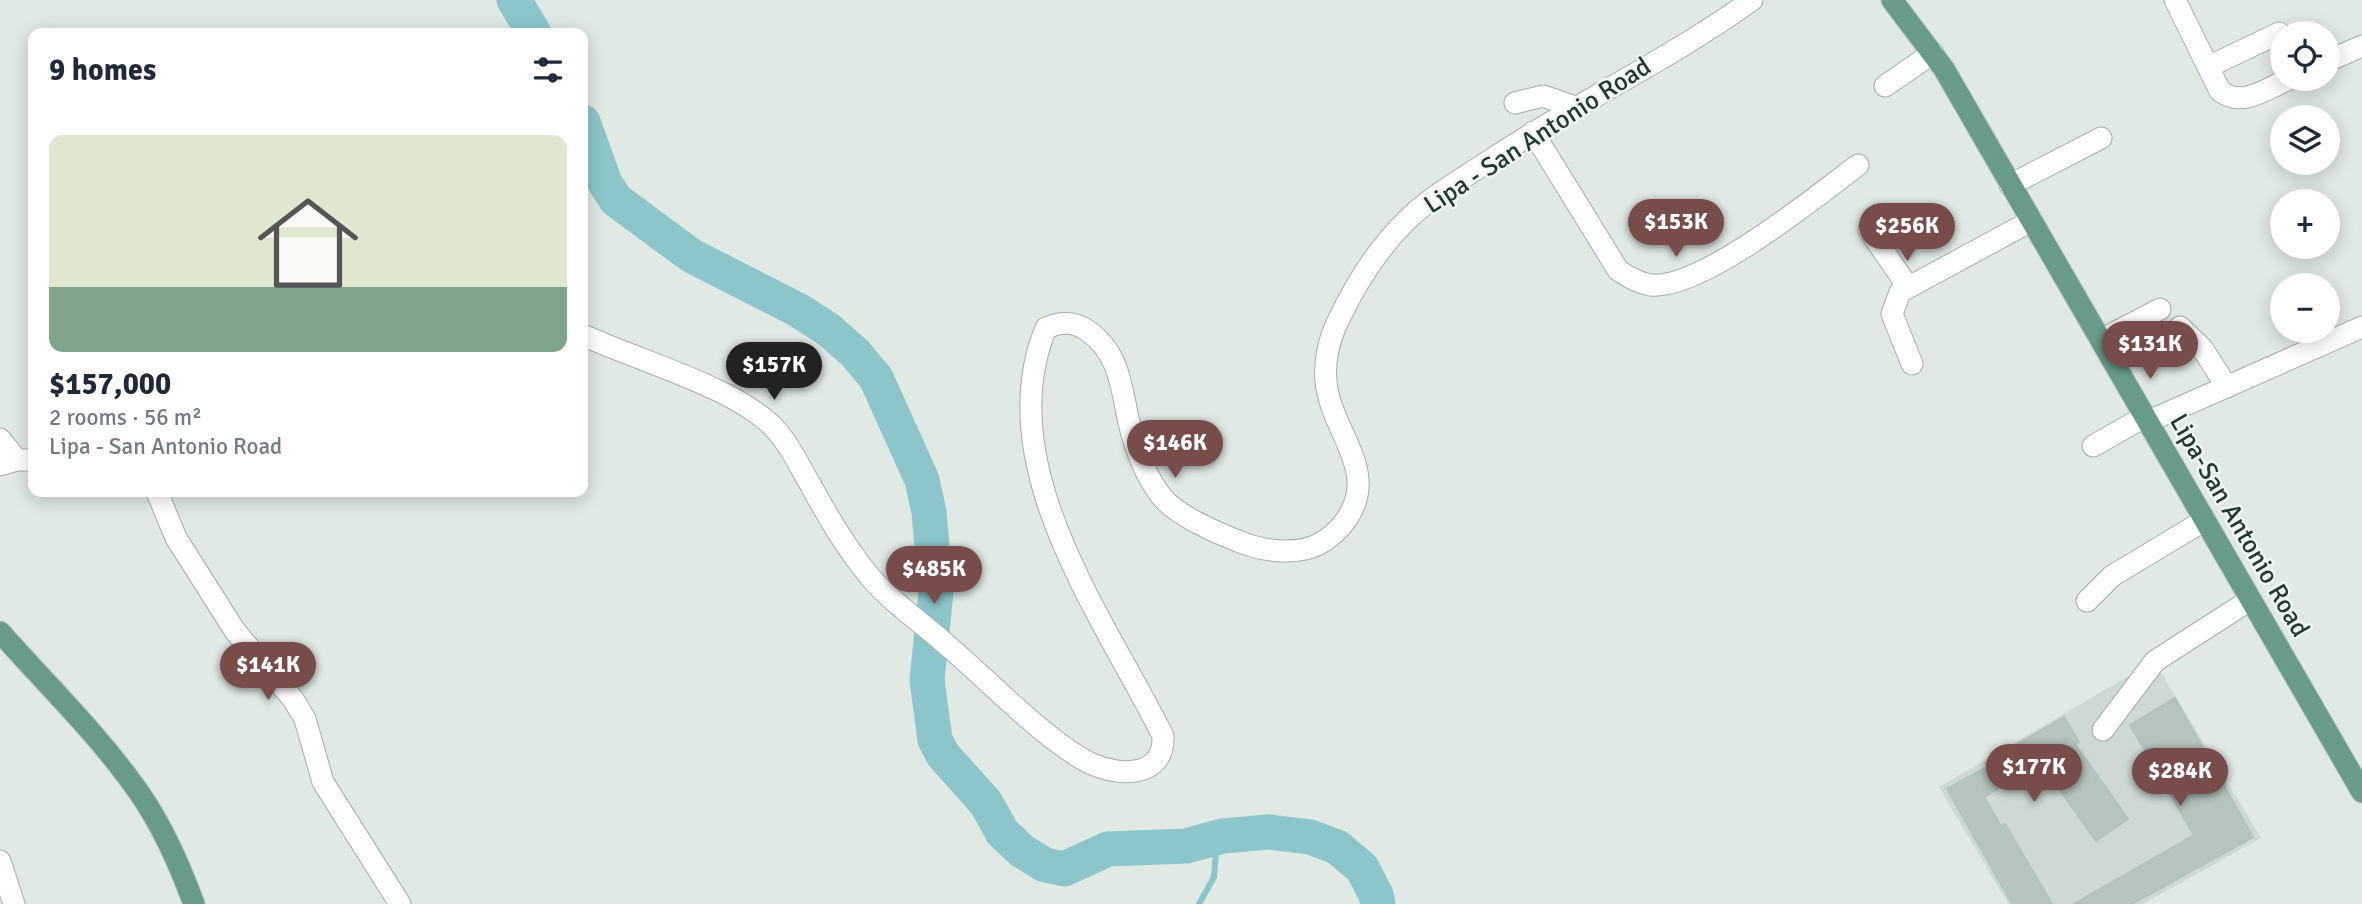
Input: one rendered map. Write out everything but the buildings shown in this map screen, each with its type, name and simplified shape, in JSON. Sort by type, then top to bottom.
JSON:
[{"type":"main road","name":"Lipa-San Antonio Road","points":[[1892,0],[1933,53],[2148,418],[2362,792]]},
{"type":"main road","points":[[0,632],[140,794],[167,839],[194,904]]},
{"type":"street","name":"Lipa - San Antonio Road","points":[[588,337],[694,380],[739,403],[776,430],[840,539],[872,580],[1051,735],[1091,764],[1115,771],[1135,772],[1154,765],[1164,750],[1163,736],[1071,564],[1045,497],[1033,432],[1033,378],[1038,349],[1046,328],[1059,322],[1077,324],[1099,338],[1116,362],[1134,443],[1150,479],[1164,500],[1214,531],[1248,545],[1280,551],[1318,545],[1341,527],[1356,506],[1359,488],[1356,465],[1336,417],[1326,382],[1328,354],[1337,324],[1370,266],[1407,219],[1533,132],[1752,0]]},
{"type":"street","points":[[2175,0],[2220,92],[2229,99],[2241,100],[2270,87]]},
{"type":"street","points":[[2208,67],[2270,37]]},
{"type":"street","points":[[2340,56],[2362,46]]},
{"type":"street","points":[[1885,86],[1933,53]]},
{"type":"street","points":[[1516,103],[1543,96],[1576,107]]},
{"type":"street","points":[[1533,132],[1618,270],[1632,279],[1653,285],[1679,281],[1734,254],[1858,165]]},
{"type":"street","points":[[2010,186],[2101,138]]},
{"type":"street","points":[[1912,364],[1892,314],[1894,302],[1908,287],[2031,221]]},
{"type":"street","points":[[1869,230],[1908,287]]},
{"type":"street","points":[[2101,340],[2160,309]]},
{"type":"street","points":[[2180,327],[2202,348],[2227,387]]},
{"type":"street","points":[[2340,330],[2362,327]]},
{"type":"street","points":[[2093,446],[2148,418],[2227,387],[2309,343]]},
{"type":"street","points":[[0,439],[17,462]]},
{"type":"street","points":[[159,497],[176,538],[236,631],[293,699],[305,719],[323,782],[400,904]]},
{"type":"street","points":[[2087,601],[2112,576],[2205,520]]},
{"type":"street","points":[[2103,730],[2155,661],[2250,600]]},
{"type":"street","points":[[0,862],[14,904]]},
{"type":"shaded area","points":[[2154,661],[2261,838],[2143,904],[2008,904],[1939,787]]},
{"type":"waterway","points":[[514,0],[531,28]]},
{"type":"waterway","points":[[588,136],[605,183],[616,200],[692,256],[798,310],[829,330],[855,353],[876,378],[922,480],[929,512],[936,592],[927,680],[935,740],[943,755],[986,803],[1002,832],[1022,851],[1045,865],[1064,869],[1108,849],[1186,846],[1223,836],[1268,832],[1310,837],[1337,847],[1362,868],[1378,904]]},
{"type":"waterway","points":[[1199,904],[1214,877],[1217,838]]}]
